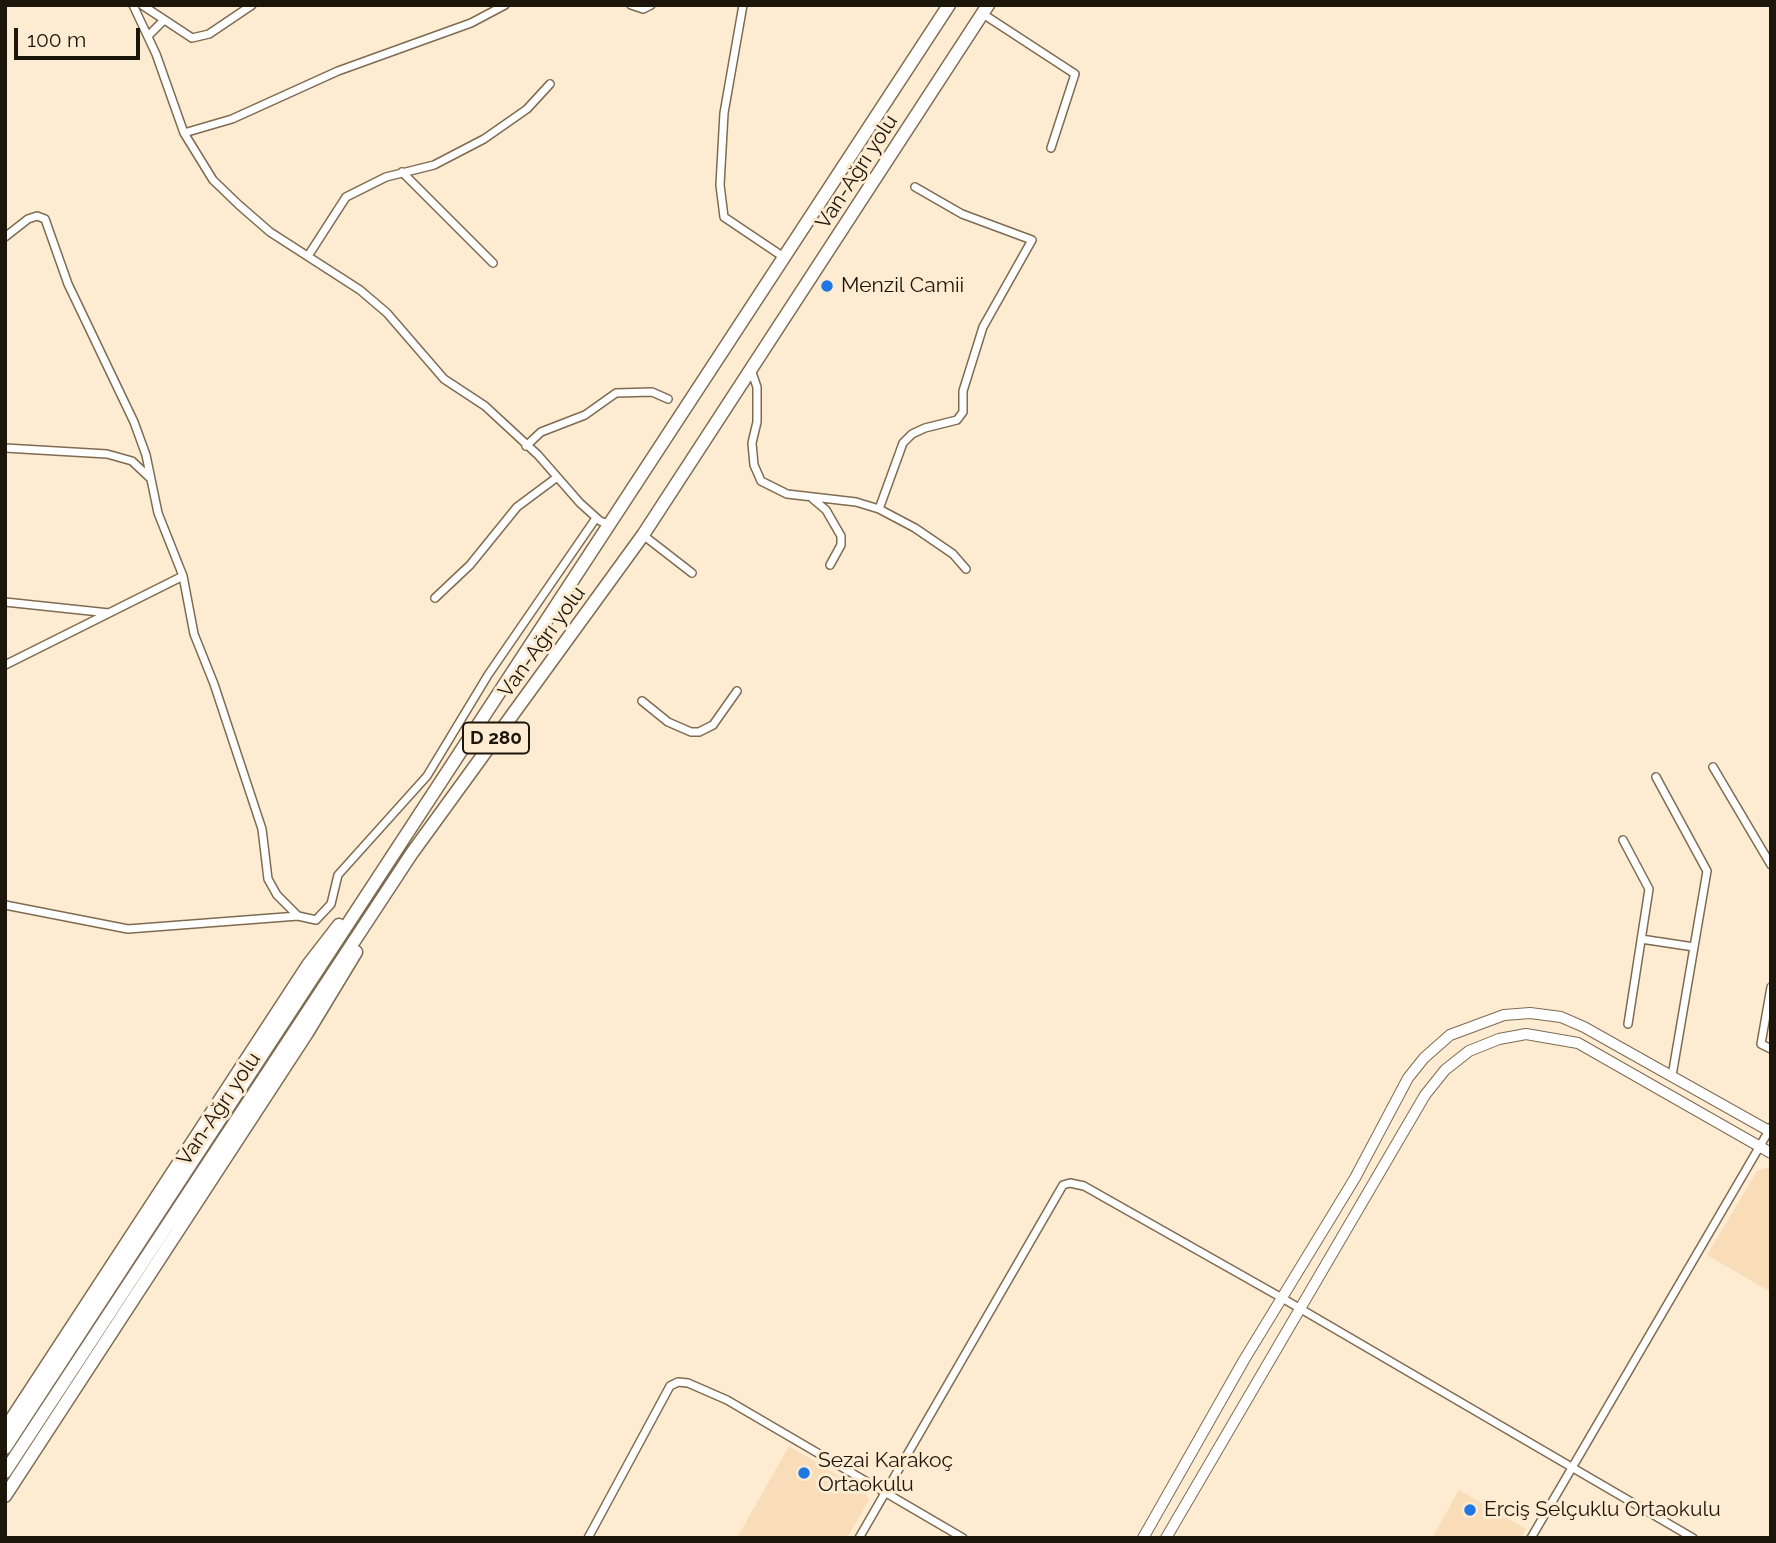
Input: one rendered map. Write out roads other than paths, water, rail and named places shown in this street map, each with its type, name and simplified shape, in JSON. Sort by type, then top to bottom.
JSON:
[{"type":"highway","name":"D 280","points":[[5,1448],[782,256],[949,5]]},
{"type":"highway","name":"Van-Ağrı yolu","points":[[5,1472],[170,1216],[412,853],[643,535],[986,9]]},
{"type":"highway","points":[[5,1429],[307,965],[342,921],[366,897]]},
{"type":"highway","points":[[5,1496],[329,998],[379,906]]},
{"type":"street","points":[[133,5],[148,36],[184,133],[213,180],[270,232],[360,290],[387,313],[444,379],[485,406],[538,455],[556,478],[596,517],[608,524]]},
{"type":"street","points":[[142,5],[192,38],[209,34],[252,5]]},
{"type":"street","points":[[184,133],[232,119],[338,71],[471,23],[505,5]]},
{"type":"street","points":[[631,5],[643,9],[651,5]]},
{"type":"street","points":[[743,5],[724,113],[720,185],[724,217],[782,256]]},
{"type":"street","points":[[986,9],[1076,74],[1051,148]]},
{"type":"street","points":[[148,36],[163,21]]},
{"type":"street","points":[[308,256],[346,197],[402,172],[434,165],[484,139],[527,109],[550,84]]},
{"type":"street","points":[[402,172],[493,263]]},
{"type":"street","points":[[879,509],[903,443],[912,434],[926,428],[957,420],[963,412],[963,391],[983,327],[1032,240],[962,214],[915,187]]},
{"type":"street","points":[[5,237],[28,219],[43,216],[68,284],[134,422],[158,513],[183,576],[194,635],[215,684],[262,829],[268,879],[277,895],[299,916]]},
{"type":"street","points":[[751,369],[757,387],[757,422],[752,443],[757,474],[772,488],[879,509],[915,528],[953,554],[965,569]]},
{"type":"street","points":[[526,446],[541,432],[585,415],[616,393],[652,392],[668,399]]},
{"type":"street","points":[[5,448],[107,454],[132,461],[150,478]]},
{"type":"street","points":[[435,598],[470,565],[517,507],[556,478]]},
{"type":"street","points":[[810,497],[826,510],[841,536],[841,545],[830,565]]},
{"type":"street","points":[[5,905],[128,929],[299,916],[317,920],[331,904],[338,875],[427,776],[488,676],[596,517]]},
{"type":"street","points":[[643,535],[692,573]]},
{"type":"street","points":[[5,665],[183,576]]},
{"type":"street","points":[[5,602],[110,613]]},
{"type":"street","points":[[642,701],[668,722],[691,732],[699,732],[713,724],[737,691]]},
{"type":"street","points":[[1713,767],[1771,865]]},
{"type":"street","points":[[1656,777],[1707,871],[1672,1076]]},
{"type":"street","points":[[1623,840],[1649,889],[1629,1024]]},
{"type":"street","points":[[1641,939],[1694,947]]},
{"type":"street","points":[[1771,987],[1761,1044],[1771,1049]]},
{"type":"street","points":[[1143,1538],[1355,1178],[1408,1079],[1424,1058],[1450,1035],[1504,1015],[1530,1013],[1561,1017],[1584,1027],[1770,1130],[1531,1538]]},
{"type":"street","points":[[1166,1538],[1425,1095],[1445,1070],[1469,1051],[1499,1039],[1526,1034],[1578,1044],[1771,1153]]},
{"type":"street","points":[[859,1538],[1063,1185],[1070,1182],[1084,1186],[1282,1298],[1693,1538]]},
{"type":"street","points":[[588,1538],[670,1386],[678,1382],[688,1383],[727,1401],[963,1538]]},
{"type":"place","name":"Menzil Camii","points":[[827,286]]},
{"type":"place","name":"Sezai Karakoç Ortaokulu","points":[[804,1473]]},
{"type":"place","name":"Erciş Selçuklu Ortaokulu","points":[[1470,1510]]}]
